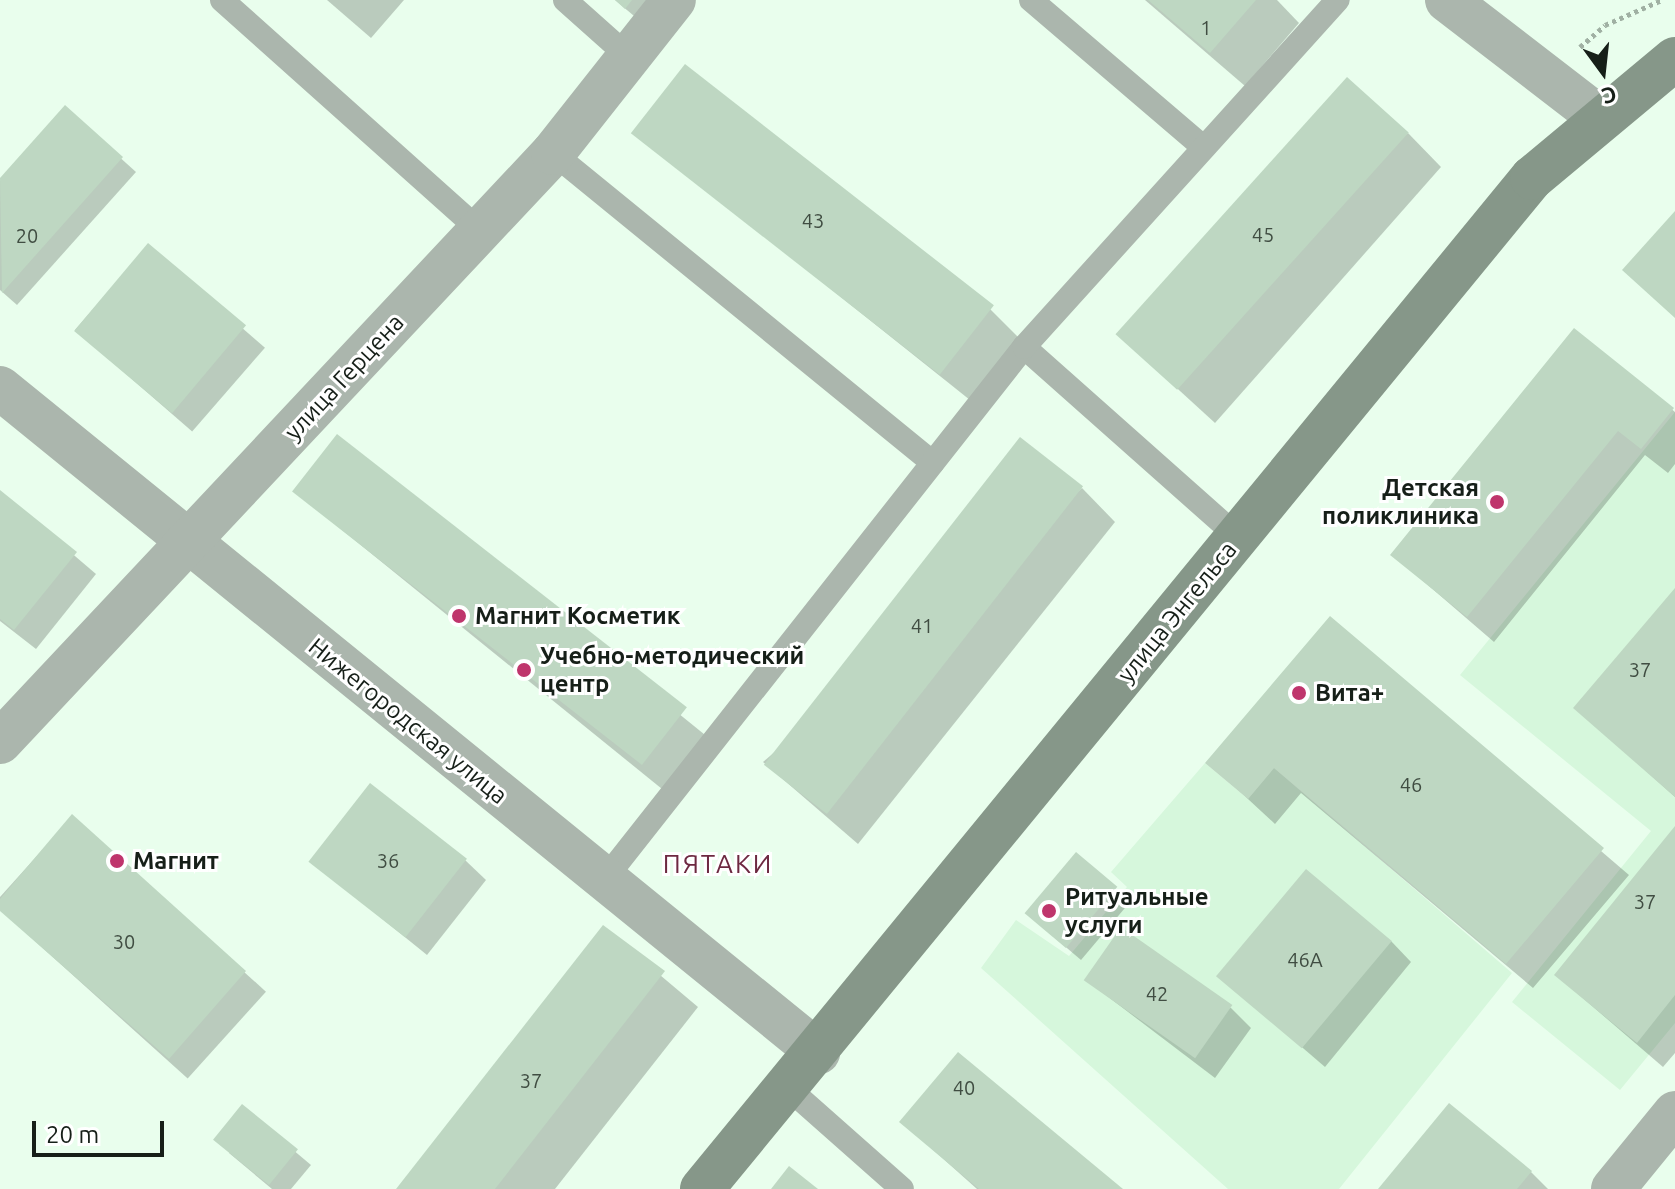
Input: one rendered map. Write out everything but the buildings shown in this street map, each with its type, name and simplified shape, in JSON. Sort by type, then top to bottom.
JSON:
[{"type":"main road","name":"улица Энгельса","points":[[702,1189],[818,1052],[1532,178],[1599,117],[1675,59]]},
{"type":"street","name":"улица Герцена","points":[[0,742],[189,545],[553,153],[674,0]]},
{"type":"street","points":[[1447,0],[1599,117]]},
{"type":"street","name":"Нижегородская улица","points":[[0,388],[189,545],[818,1052]]},
{"type":"street","points":[[1613,1189],[1675,1113]]},
{"type":"lane","points":[[222,0],[480,231]]},
{"type":"lane","points":[[565,0],[629,57]]},
{"type":"lane","points":[[1031,0],[1201,145]]},
{"type":"lane","points":[[604,880],[1024,347],[1201,145],[1338,0]]},
{"type":"lane","points":[[553,153],[933,463]]},
{"type":"lane","points":[[1024,347],[1238,537]]},
{"type":"lane","points":[[788,1088],[902,1189]]},
{"type":"path","points":[[1547,76],[1605,25],[1662,0]]},
{"type":"shaded area","points":[[1675,412],[1675,1023],[1620,1090],[1512,1002],[1651,831],[1460,675]]},
{"type":"shaded area","points":[[1205,763],[1248,799],[1274,768],[1512,973],[1339,1189],[1228,1189],[981,968],[1016,920],[1069,956],[1127,887],[1111,872]]},
{"type":"place","name":"Детская поликлиника","points":[[1497,502]]},
{"type":"place","name":"Магнит Косметик","points":[[459,616]]},
{"type":"place","name":"Учебно-методический центр","points":[[524,670]]},
{"type":"place","name":"Вита+","points":[[1299,693]]},
{"type":"place","name":"Магнит","points":[[117,861]]},
{"type":"place","name":"Ритуальные услуги","points":[[1049,911]]},
{"type":"district","name":"ПЯТАКИ","points":[[718,864]]}]
